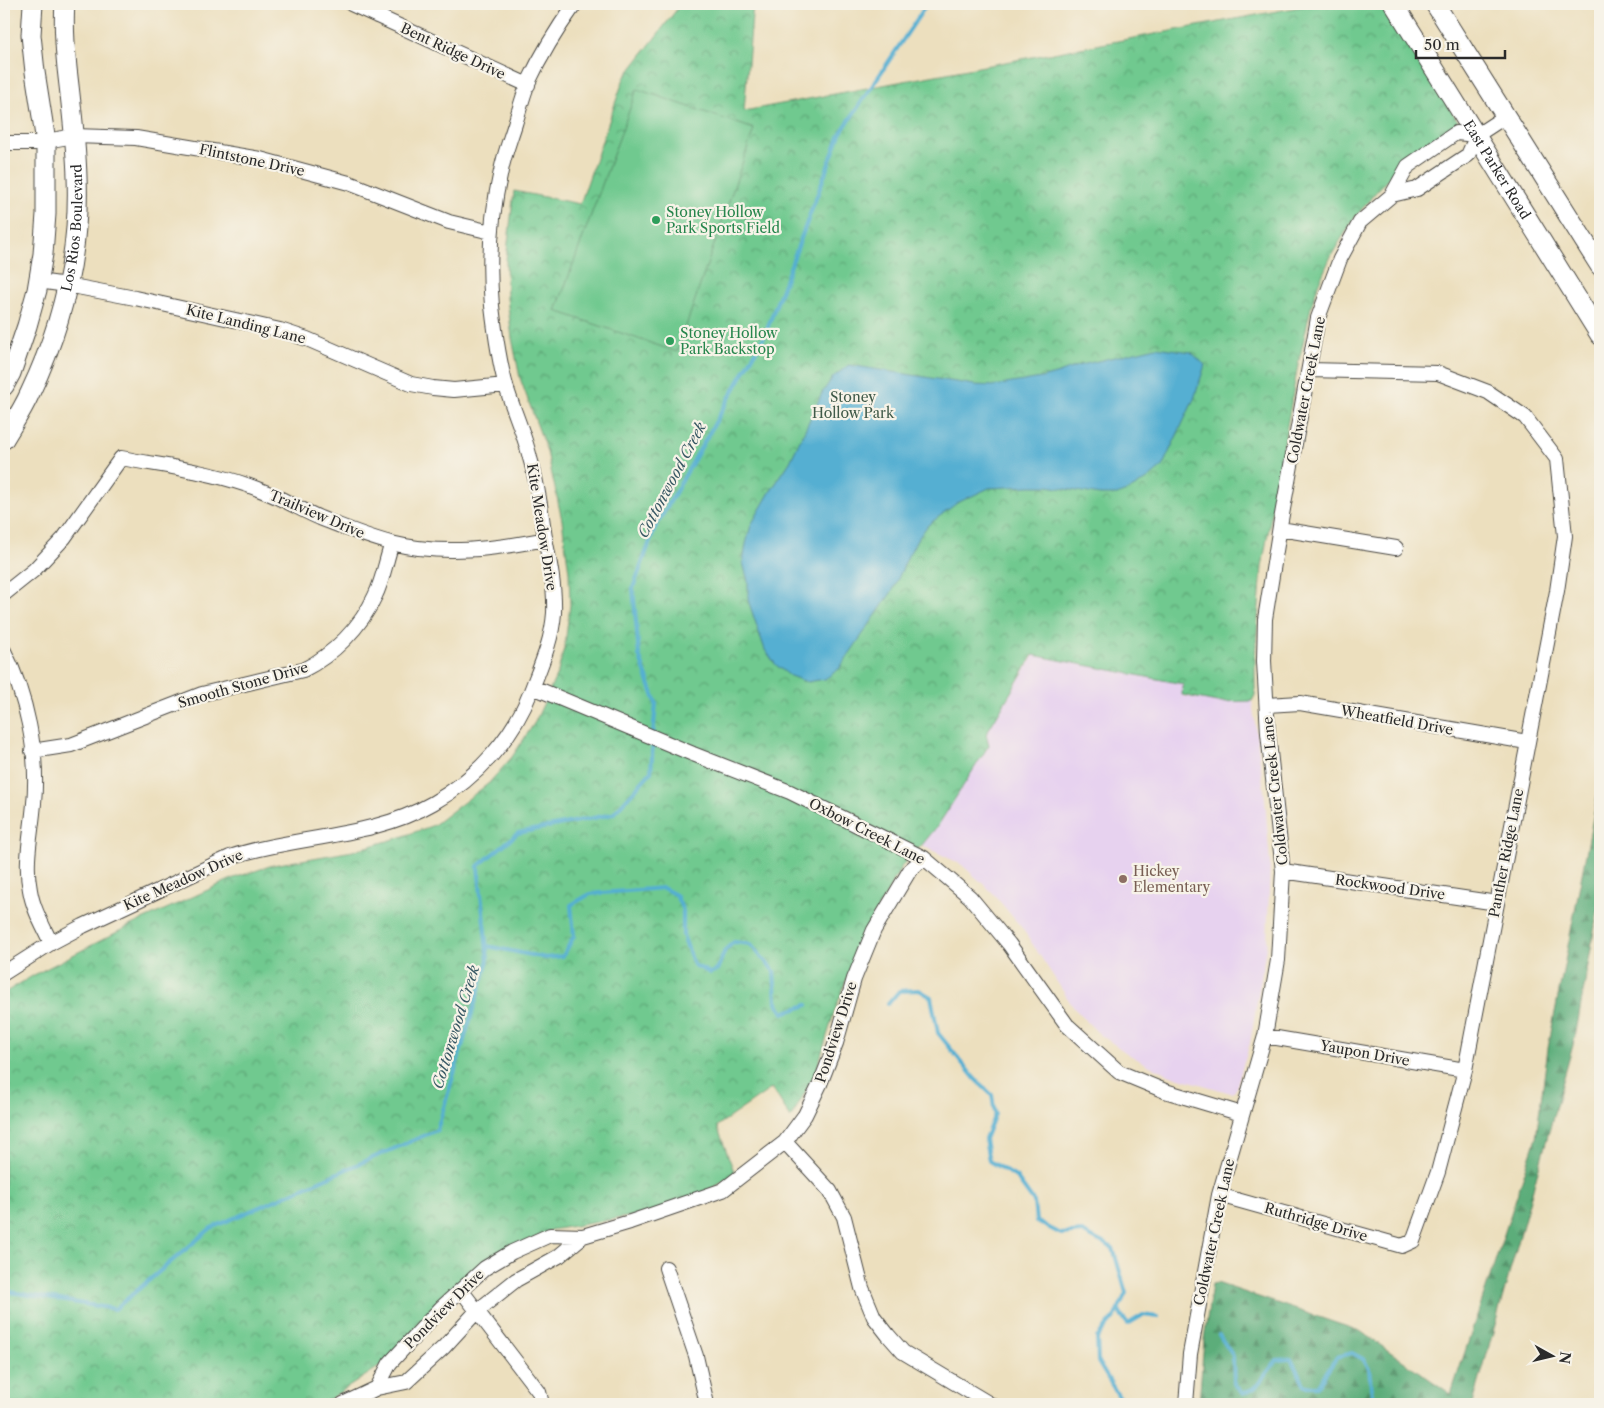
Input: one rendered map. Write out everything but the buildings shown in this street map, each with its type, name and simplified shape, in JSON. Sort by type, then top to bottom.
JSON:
[{"type":"main road","name":"Los Rios Boulevard","points":[[4,386],[11,373],[27,326],[38,281],[46,214],[46,142],[31,35],[32,4]]},
{"type":"main road","name":"Los Rios Boulevard","points":[[4,439],[30,395],[48,352],[63,308],[73,263],[78,177],[65,48],[66,4]]},
{"type":"main road","name":"East Parker Road","points":[[1394,4],[1600,335]]},
{"type":"main road","points":[[1435,4],[1600,266]]},
{"type":"street","name":"Bent Ridge Drive","points":[[351,4],[380,10],[528,85]]},
{"type":"street","name":"Kite Meadow Drive","points":[[4,973],[82,926],[230,857],[269,846],[364,830],[393,821],[431,805],[463,784],[495,752],[522,713],[546,653],[554,612],[552,569],[531,459],[506,385],[492,306],[491,232],[501,171],[528,85],[547,48],[575,4]]},
{"type":"street","name":"Coldwater Creek Lane","points":[[1392,195],[1417,189],[1468,155],[1477,136],[1506,116]]},
{"type":"street","name":"Coldwater Creek Lane","points":[[1186,1404],[1190,1354],[1219,1195],[1264,1036],[1278,960],[1283,871],[1268,733],[1264,660],[1265,619],[1318,318],[1340,259],[1360,222],[1392,195],[1408,166],[1456,133],[1477,136]]},
{"type":"street","name":"Flintstone Drive","points":[[4,143],[46,142],[74,136],[136,138],[260,159],[349,183],[449,222],[491,232]]},
{"type":"street","name":"Kite Landing Lane","points":[[38,281],[68,285],[280,330],[308,339],[412,384],[454,390],[506,385]]},
{"type":"street","name":"Panther Ridge Lane","points":[[1309,370],[1438,373],[1488,392],[1525,417],[1556,460],[1565,536],[1557,591],[1465,1070],[1438,1172],[1413,1241]]},
{"type":"street","name":"Trailview Drive","points":[[4,594],[34,570],[64,538],[121,458],[216,476],[246,485],[276,496],[317,517],[356,532],[415,548],[465,550],[512,546],[546,539]]},
{"type":"street","points":[[1280,529],[1396,548]]},
{"type":"street","name":"Smooth Stone Drive","points":[[32,750],[71,745],[202,694],[296,672],[316,663],[357,625],[368,609],[376,596],[392,543]]},
{"type":"street","points":[[4,651],[24,701],[28,720],[34,769],[34,800],[28,877],[34,905],[51,943]]},
{"type":"street","name":"Oxbow Creek Lane","points":[[533,686],[693,754],[790,792],[924,858],[970,897],[1009,944],[1067,1025],[1119,1072],[1165,1091],[1242,1114]]},
{"type":"street","name":"Wheatfield Drive","points":[[1267,705],[1300,703],[1527,742]]},
{"type":"street","name":"Pondview Drive","points":[[377,1388],[390,1363],[441,1308],[485,1268],[512,1252],[550,1235],[583,1236],[723,1190],[785,1142],[805,1115],[820,1084],[836,1043],[854,979],[874,930],[910,870],[924,858]]},
{"type":"street","name":"Rockwood Drive","points":[[1283,871],[1497,903]]},
{"type":"street","name":"Yaupon Drive","points":[[1264,1036],[1465,1070]]},
{"type":"street","points":[[785,1142],[830,1191],[844,1218],[862,1288],[874,1316],[888,1335],[903,1352],[990,1404]]},
{"type":"street","name":"Ruthridge Drive","points":[[1219,1195],[1402,1246],[1413,1241]]},
{"type":"street","name":"Pondview Drive","points":[[344,1404],[377,1388],[406,1382],[444,1347],[478,1311],[516,1280],[559,1256],[583,1236]]},
{"type":"street","points":[[666,1268],[696,1356],[707,1404]]},
{"type":"street","points":[[461,1290],[540,1392],[542,1404]]},
{"type":"shaded area","name":"Hickey Elementary","points":[[1034,655],[1184,684],[1182,696],[1217,702],[1252,701],[1265,799],[1270,865],[1267,942],[1250,1043],[1235,1091],[1231,1093],[1176,1077],[1152,1067],[1128,1054],[1098,1033],[1074,1008],[1022,928],[992,892],[962,865],[922,845],[939,824],[988,745],[986,734]]},
{"type":"green space","name":"Stoney Hollow Park","points":[[681,4],[753,4],[744,111],[1315,4],[1385,4],[1459,123],[1402,164],[1376,192],[1353,220],[1331,256],[1318,285],[1311,307],[1297,370],[1262,567],[1255,658],[1255,695],[1252,701],[1217,702],[1182,695],[1183,684],[1033,655],[986,734],[989,745],[939,824],[902,866],[872,919],[834,1013],[816,1072],[791,1118],[772,1088],[717,1126],[735,1174],[710,1190],[668,1210],[551,1230],[476,1268],[440,1299],[388,1361],[330,1399],[312,1404],[4,1404],[4,993],[34,975],[129,926],[234,878],[273,865],[353,851],[434,825],[489,783],[512,757],[535,722],[558,672],[565,644],[570,605],[569,572],[562,520],[547,452],[520,378],[512,338],[507,298],[506,260],[514,191],[580,204],[624,78]]},
{"type":"green space","name":"Stoney Hollow Park Sports Field","points":[[637,89],[754,129],[677,352],[556,311]]},
{"type":"green space","points":[[1600,782],[1600,898],[1575,1038],[1473,1404],[1199,1404],[1204,1339],[1212,1284],[1217,1283],[1360,1331],[1451,1394],[1536,1138],[1548,1048]]},
{"type":"water","points":[[1156,347],[1191,352],[1205,365],[1194,399],[1162,467],[1149,478],[1117,495],[1100,495],[1048,486],[989,488],[957,503],[928,525],[917,540],[893,590],[839,669],[825,679],[807,682],[790,676],[776,665],[765,650],[748,600],[748,581],[743,563],[746,544],[751,525],[790,462],[822,393],[833,377],[849,365],[975,385],[994,386],[1041,378],[1077,366]]},
{"type":"waterway","name":"Cottonwood Creek","points":[[653,735],[656,703],[639,655],[633,588],[655,528],[764,337],[840,134],[927,4]]},
{"type":"waterway","name":"Cottonwood Creek","points":[[4,1291],[115,1309],[211,1228],[437,1130],[488,960],[478,866],[518,833],[613,814],[651,772],[653,742]]},
{"type":"waterway","points":[[487,946],[546,958],[563,956],[574,936],[571,905],[590,894],[663,888],[676,895],[683,911],[683,935],[694,965],[710,973],[717,970],[725,950],[734,942],[750,944],[774,971],[776,1001],[783,1013],[807,1005]]},
{"type":"waterway","points":[[888,1004],[899,991],[919,990],[931,997],[938,1033],[975,1079],[992,1095],[995,1114],[985,1139],[989,1161],[1016,1177],[1034,1202],[1036,1221],[1061,1234],[1082,1232],[1113,1248],[1126,1293],[1115,1316],[1097,1338],[1098,1362],[1121,1400],[1121,1404]]},
{"type":"waterway","points":[[1118,1309],[1128,1324],[1143,1315],[1158,1317]]},
{"type":"waterway","points":[[1219,1335],[1233,1356],[1234,1384],[1243,1394],[1255,1388],[1277,1360],[1291,1359],[1305,1386],[1317,1386],[1337,1357],[1352,1353],[1363,1359],[1369,1369],[1373,1404]]},
{"type":"place","name":"Stoney Hollow Park Sports Field","points":[[656,220]]},
{"type":"place","name":"Stoney Hollow Park Backstop","points":[[670,341]]},
{"type":"place","name":"Hickey Elementary","points":[[1123,879]]}]
